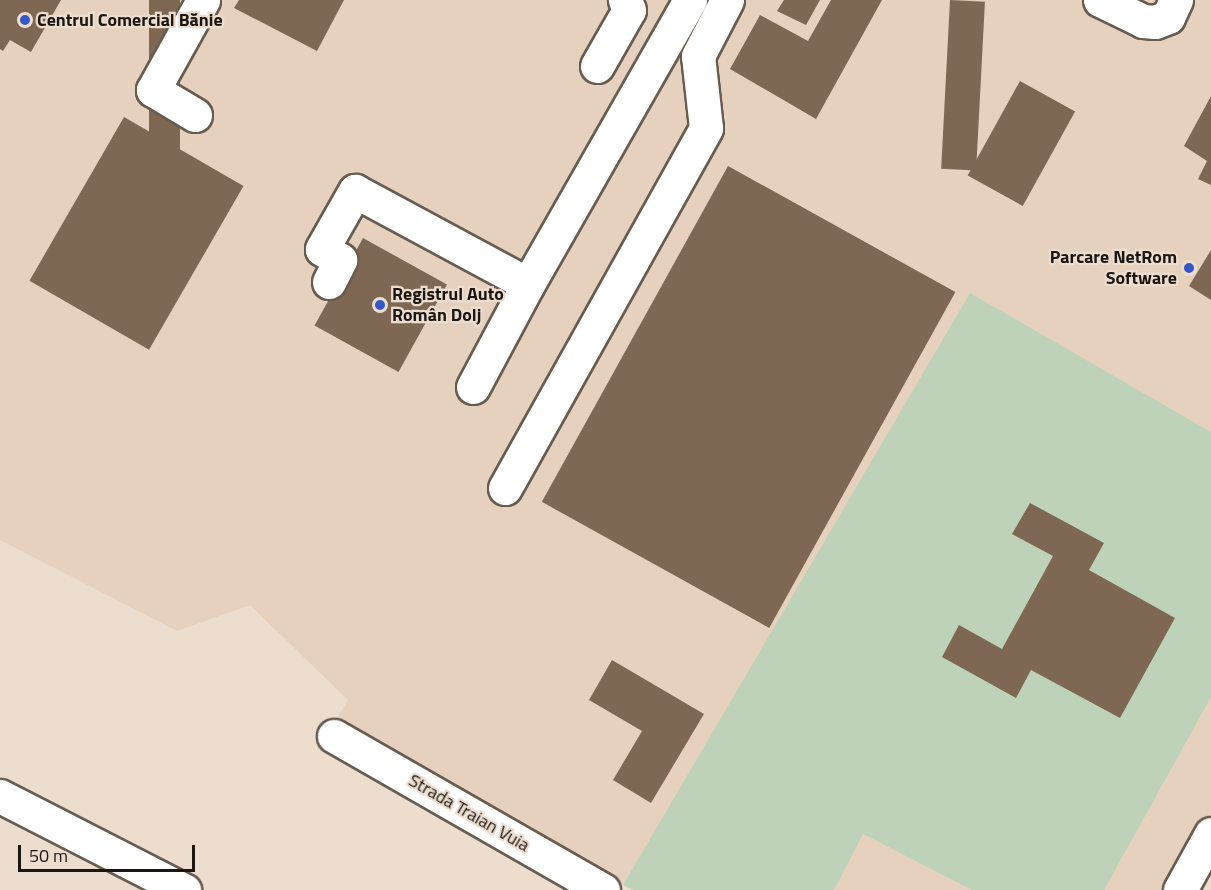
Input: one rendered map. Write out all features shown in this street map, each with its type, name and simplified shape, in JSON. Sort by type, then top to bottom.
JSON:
[{"type":"street","points":[[195,115],[153,90],[203,0]]},
{"type":"street","points":[[597,66],[629,10],[625,0]]},
{"type":"street","points":[[473,387],[528,284],[690,0]]},
{"type":"street","points":[[505,488],[706,129],[698,56],[727,0]]},
{"type":"street","points":[[1100,0],[1143,21],[1155,22],[1168,17],[1176,0]]},
{"type":"street","points":[[329,282],[340,260],[322,249],[354,191],[528,284]]},
{"type":"street","name":"Strada Traian Vuia","points":[[334,736],[603,890]]},
{"type":"street","points":[[0,796],[184,890]]},
{"type":"street","points":[[1180,890],[1211,834]]},
{"type":"shaded area","points":[[0,0],[1211,0],[1211,873],[1201,890],[633,890],[335,721],[348,700],[250,605],[177,631],[0,540]]},
{"type":"green space","points":[[970,293],[1211,432],[1211,697],[1104,890],[972,890],[863,834],[834,890],[633,890],[623,885]]},
{"type":"building","name":"Centrul Comercial Bănie","points":[[0,0],[61,0],[31,52],[10,40],[3,51],[0,49]]},
{"type":"building","points":[[149,0],[180,0],[180,150],[149,150]]},
{"type":"building","points":[[239,0],[344,0],[317,51],[234,8]]},
{"type":"building","points":[[784,0],[820,0],[806,25],[777,11]]},
{"type":"building","points":[[831,0],[882,0],[816,119],[730,69],[760,15],[808,41]]},
{"type":"building","points":[[950,0],[985,2],[976,171],[941,169]]},
{"type":"building","points":[[1020,81],[1075,112],[1023,206],[968,175]]},
{"type":"building","points":[[1211,96],[1211,185],[1198,179],[1207,161],[1184,146]]},
{"type":"building","points":[[124,117],[244,186],[149,350],[30,281]]},
{"type":"building","points":[[728,166],[955,292],[769,628],[542,502]]},
{"type":"building","name":"Registrul Auto Român Dolj","points":[[363,238],[447,285],[398,372],[315,325]]},
{"type":"building","points":[[1211,250],[1211,300],[1189,286]]},
{"type":"building","points":[[1030,503],[1104,543],[1089,570],[1175,618],[1120,718],[1031,670],[1016,698],[942,657],[959,625],[1002,649],[1053,556],[1012,534]]},
{"type":"building","points":[[612,660],[704,714],[651,803],[613,780],[642,731],[589,700]]},
{"type":"place","name":"Centrul Comercial Bănie","points":[[25,20]]},
{"type":"place","name":"Parcare NetRom Software","points":[[1189,268]]},
{"type":"place","name":"Registrul Auto Român Dolj","points":[[380,305]]}]
